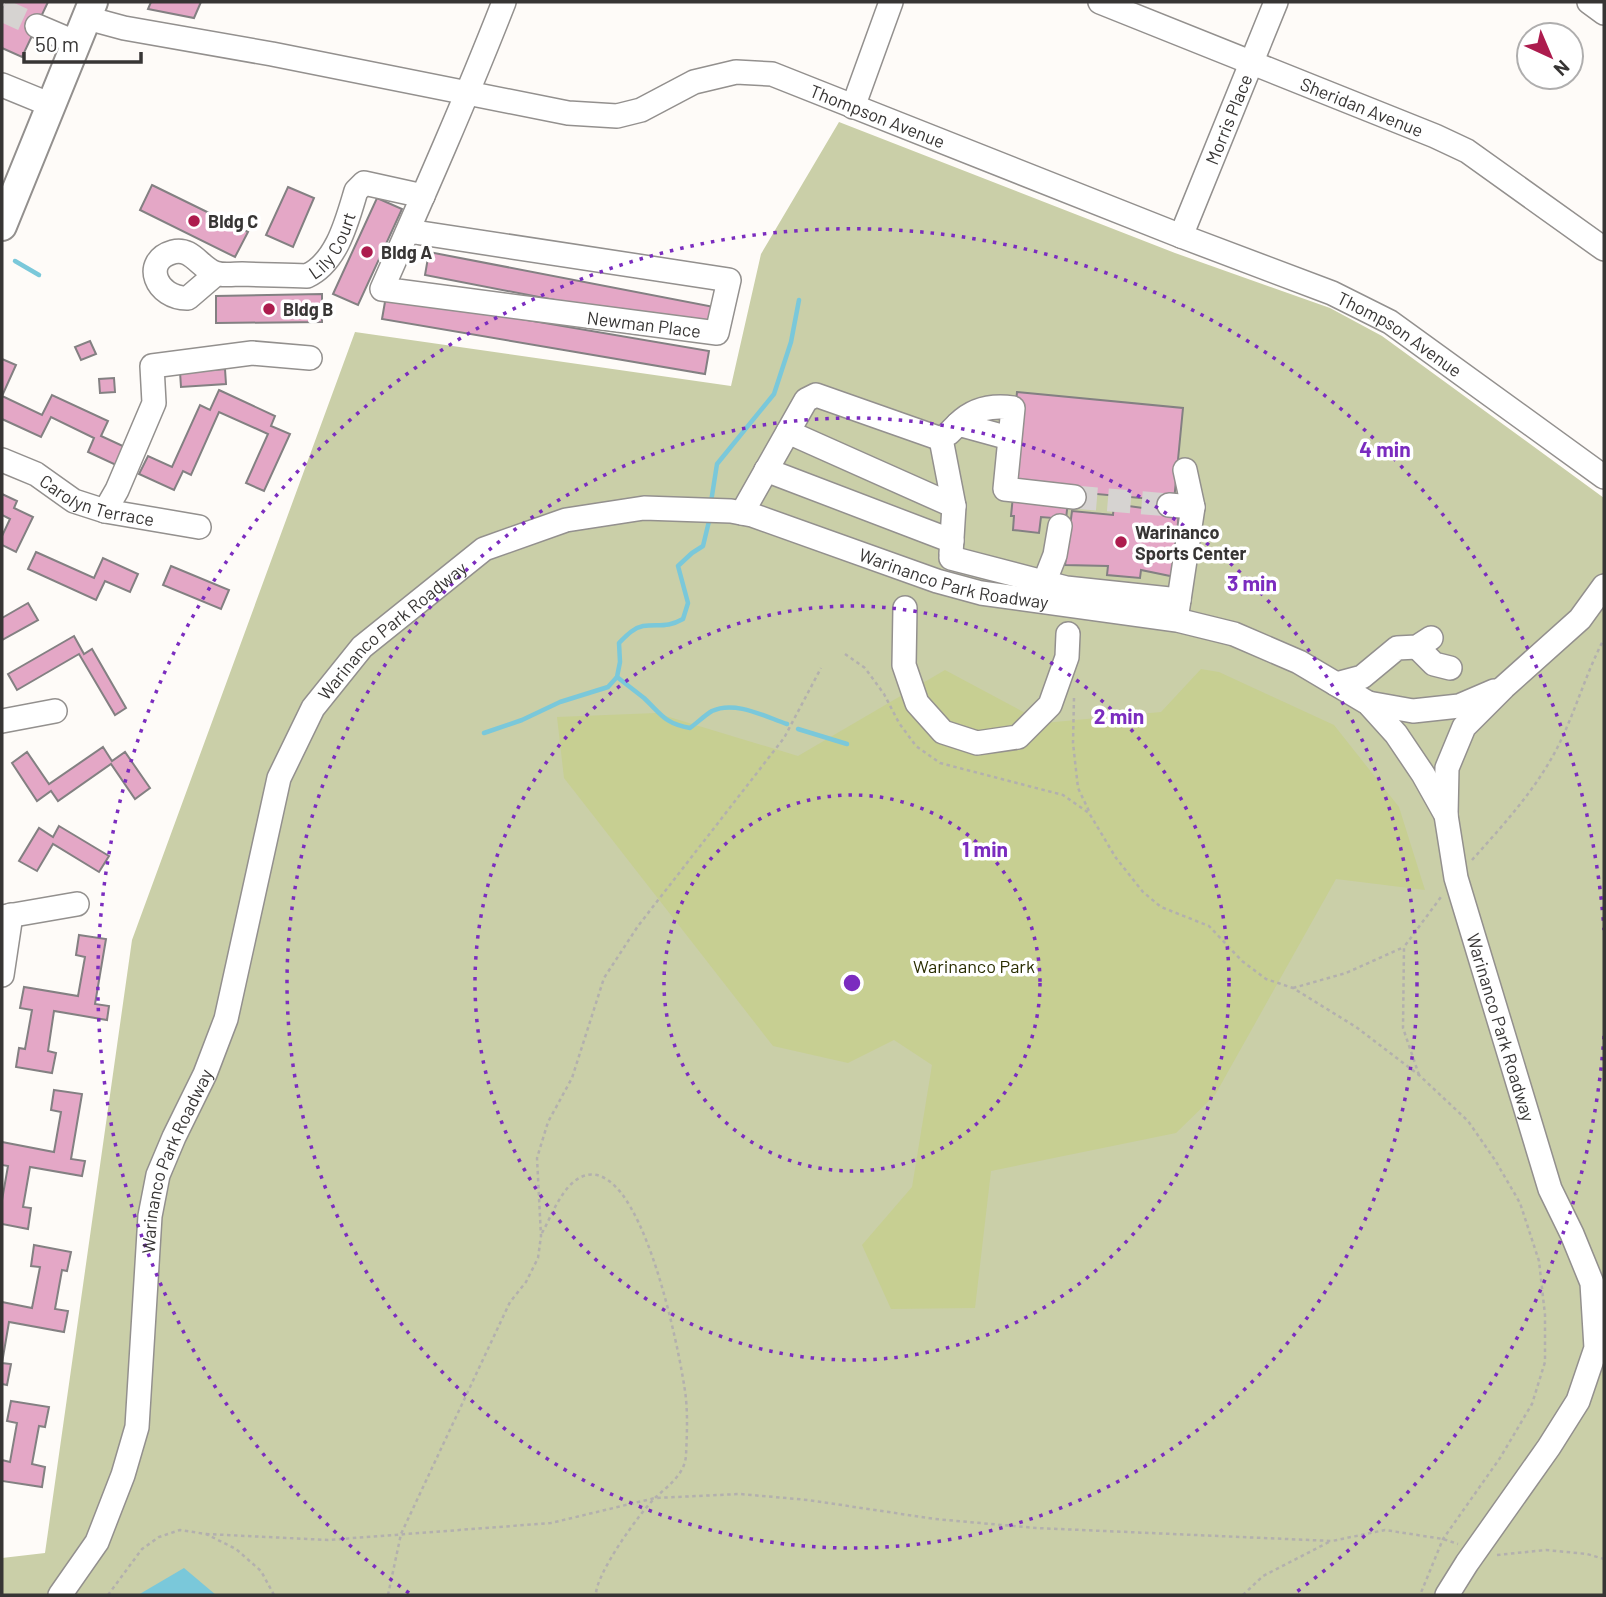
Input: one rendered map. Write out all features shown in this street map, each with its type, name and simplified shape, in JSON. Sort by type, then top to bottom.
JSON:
[{"type":"main road","points":[[2,226],[85,21]]},
{"type":"street","name":"Newman Place","points":[[408,231],[729,279],[717,333],[382,289],[468,93],[504,2]]},
{"type":"street","points":[[853,107],[891,2]]},
{"type":"street","name":"Sheridan Avenue","points":[[1100,2],[1467,151],[1604,249]]},
{"type":"street","name":"Morris Place","points":[[1181,236],[1276,2]]},
{"type":"street","points":[[1590,2],[1604,13]]},
{"type":"street","name":"Thompson Avenue","points":[[37,26],[85,21],[568,113],[617,116],[641,110],[694,82],[736,72],[772,74],[1332,293],[1390,322],[1604,477]]},
{"type":"street","points":[[2,85],[51,105]]},
{"type":"street","name":"Lily Court","points":[[216,274],[307,276],[319,270],[330,258],[356,191],[364,183],[423,196]]},
{"type":"street","points":[[105,511],[154,403],[152,366],[252,353],[310,358]]},
{"type":"street","points":[[736,512],[766,470],[806,400],[816,395],[949,432]]},
{"type":"street","points":[[949,432],[968,414],[999,406],[1013,408],[1005,489],[1074,497]]},
{"type":"street","points":[[788,432],[954,506]]},
{"type":"street","points":[[949,432],[954,506],[949,585]]},
{"type":"street","name":"Carolyn Terrace","points":[[2,460],[36,474],[74,501],[105,511],[199,527]]},
{"type":"street","points":[[766,470],[952,549],[1044,583],[1178,610],[1194,507],[1185,470]]},
{"type":"street","points":[[1169,505],[1194,507]]},
{"type":"street","name":"Warinanco Park Roadway","points":[[60,1595],[97,1542],[134,1439],[137,1427],[150,1216],[158,1175],[205,1074],[226,1018],[279,778],[313,708],[362,648],[484,549],[566,520],[644,508],[736,512],[782,524],[949,585],[981,593],[1059,605],[1178,610],[1299,662],[1368,702],[1413,711],[1459,706],[1504,687]]},
{"type":"street","points":[[1044,583],[1055,555],[1060,526]]},
{"type":"street","name":"Warinanco Park Roadway","points":[[1578,1401],[1596,1348],[1592,1283],[1550,1189],[1456,878],[1446,815],[1447,768],[1464,727],[1580,619],[1604,586]]},
{"type":"street","points":[[905,608],[904,665],[917,704],[943,732],[977,743],[1018,737],[1050,705],[1067,657],[1068,634]]},
{"type":"street","points":[[1336,684],[1362,677],[1397,648],[1424,643],[1434,664],[1450,667]]},
{"type":"street","name":"Warinanco Park Roadway","points":[[1368,702],[1396,734],[1446,815]]},
{"type":"street","points":[[2,721],[55,711]]},
{"type":"street","points":[[2,975],[6,916],[77,904]]},
{"type":"street","name":"Warinanco Park Roadway","points":[[1572,1234],[1604,1270]]},
{"type":"street","name":"Warinanco Park Roadway","points":[[1450,1594],[1475,1551],[1549,1447],[1604,1361]]},
{"type":"path","points":[[1293,988],[1346,973],[1404,947],[1456,878],[1526,797],[1561,741],[1588,670],[1604,639]]},
{"type":"path","points":[[845,654],[865,668],[916,746],[940,763],[1063,795],[1089,813]]},
{"type":"path","points":[[388,1595],[401,1534],[510,1302],[526,1282],[538,1258],[541,1236],[537,1158],[548,1122],[572,1079],[604,978],[638,926],[784,738],[821,668]]},
{"type":"path","points":[[1074,690],[1073,743],[1078,788],[1089,813],[1116,858],[1143,892],[1161,906],[1209,926],[1242,961],[1266,979],[1293,988],[1356,1027],[1419,1075],[1468,1121],[1520,1203],[1539,1261],[1545,1315],[1545,1362],[1532,1404],[1500,1458],[1443,1539],[1420,1595]]},
{"type":"path","points":[[1404,947],[1403,1028],[1419,1075]]},
{"type":"path","points":[[541,1236],[567,1188],[583,1176],[601,1176],[618,1188],[640,1222],[668,1306],[685,1393],[686,1459],[675,1482],[655,1498],[604,1567],[596,1587],[596,1595]]},
{"type":"path","points":[[108,1595],[142,1549],[159,1537],[180,1530],[206,1534],[328,1540],[551,1523],[655,1498],[740,1494],[808,1500],[935,1519],[1036,1528],[1332,1541],[1385,1530],[1443,1539],[1488,1555],[1546,1550],[1587,1554],[1604,1559]]},
{"type":"path","points":[[206,1534],[236,1549],[261,1571],[274,1595]]},
{"type":"path","points":[[1243,1595],[1263,1576],[1332,1541]]},
{"type":"green space","name":"Warinanco Park","points":[[839,122],[1175,253],[1330,308],[1382,336],[1604,498],[1604,1595],[2,1595],[2,1558],[45,1553],[132,940],[355,332],[731,386],[761,254]]},
{"type":"green space","points":[[1201,669],[1219,672],[1334,725],[1399,807],[1425,890],[1336,879],[1215,1095],[1176,1133],[991,1171],[975,1308],[891,1309],[862,1245],[912,1187],[932,1065],[894,1040],[848,1063],[773,1046],[564,778],[557,717],[656,713],[798,756],[945,670],[1044,723],[1161,712]]},
{"type":"water","points":[[184,1568],[216,1595],[138,1595]]},
{"type":"building","points":[[7,2],[48,2],[22,57],[2,48],[2,12]]},
{"type":"building","points":[[151,2],[201,2],[194,18],[148,9]]},
{"type":"building","name":"Bldg C","points":[[152,185],[248,232],[235,257],[140,210]]},
{"type":"building","points":[[288,187],[314,198],[293,247],[266,235]]},
{"type":"building","name":"Bldg A","points":[[377,198],[402,209],[358,305],[333,294]]},
{"type":"building","points":[[429,252],[714,307],[710,330],[425,275]]},
{"type":"building","name":"Bldg B","points":[[322,294],[322,322],[216,323],[216,296]]},
{"type":"building","points":[[386,296],[709,351],[705,374],[382,319]]},
{"type":"building","points":[[90,341],[96,354],[81,360],[75,347]]},
{"type":"building","points":[[2,359],[16,365],[2,396]]},
{"type":"building","points":[[225,369],[226,384],[181,387],[180,372]]},
{"type":"building","points":[[114,378],[115,392],[100,393],[99,379]]},
{"type":"building","points":[[219,390],[275,416],[271,426],[290,434],[264,491],[246,483],[268,434],[219,412],[191,475],[183,471],[174,490],[139,474],[148,456],[172,467],[200,405],[210,410]]},
{"type":"building","points":[[1017,392],[1183,408],[1174,501],[1008,486]]},
{"type":"building","points":[[52,395],[108,421],[101,436],[125,447],[116,465],[88,452],[94,438],[51,417],[41,437],[2,419],[2,396],[42,415]]},
{"type":"building","points":[[2,494],[17,501],[14,508],[33,517],[16,552],[2,545],[2,536],[10,519],[2,515]]},
{"type":"building","points":[[1013,496],[1068,501],[1066,519],[1041,517],[1039,533],[1013,530]]},
{"type":"building","name":"Warinanco Sports Center","points":[[1114,504],[1179,513],[1175,577],[1141,570],[1140,578],[1107,575],[1108,566],[1065,565],[1072,511],[1113,515]]},
{"type":"building","points":[[36,552],[94,578],[103,558],[138,574],[130,592],[105,581],[96,600],[28,569]]},
{"type":"building","points":[[171,566],[229,590],[221,609],[163,585]]},
{"type":"building","points":[[28,603],[38,620],[2,640],[2,618]]},
{"type":"building","points":[[74,636],[84,654],[92,649],[126,708],[115,715],[79,654],[17,690],[8,674]]},
{"type":"building","points":[[103,747],[112,761],[125,752],[150,788],[135,799],[111,764],[58,801],[51,791],[37,801],[12,763],[27,752],[49,784]]},
{"type":"building","points":[[59,826],[109,856],[99,872],[53,844],[37,871],[19,861],[39,828],[53,837]]},
{"type":"building","points":[[79,935],[106,939],[95,1004],[109,1006],[107,1020],[54,1011],[48,1051],[56,1053],[52,1073],[16,1067],[19,1048],[25,1049],[32,1010],[20,1008],[24,987],[78,996],[85,957],[76,955]]},
{"type":"building","points":[[54,1090],[82,1094],[71,1159],[85,1161],[82,1176],[30,1167],[23,1207],[31,1208],[28,1229],[2,1224],[2,1200],[8,1166],[2,1165],[2,1142],[54,1152],[61,1112],[51,1110]]},
{"type":"building","points":[[34,1245],[71,1252],[67,1271],[62,1270],[55,1309],[68,1311],[64,1332],[9,1322],[2,1363],[2,1302],[32,1308],[40,1267],[31,1266]]},
{"type":"building","points":[[2,1363],[11,1364],[7,1385],[2,1384]]},
{"type":"building","points":[[11,1401],[49,1407],[45,1427],[39,1426],[32,1464],[45,1467],[42,1487],[2,1481],[2,1460],[10,1462],[17,1423],[7,1421]]},
{"type":"waterway","points":[[15,261],[39,275]]},
{"type":"waterway","points":[[711,502],[717,464],[774,394],[791,342],[799,300]]},
{"type":"waterway","points":[[484,733],[522,720],[560,702],[608,687],[617,677],[620,662],[619,643],[627,635],[639,627],[668,625],[683,619],[688,603],[678,566],[703,546],[710,517]]},
{"type":"waterway","points":[[617,677],[664,718],[682,726],[690,728],[712,711],[730,707],[787,724]]},
{"type":"waterway","points":[[798,729],[847,744]]},
{"type":"tunnel","points":[[2,10],[37,26]]},
{"type":"tunnel","points":[[1074,497],[1169,505]]},
{"type":"place","name":"Bldg C","points":[[194,221]]},
{"type":"place","name":"Bldg A","points":[[367,252]]},
{"type":"place","name":"Bldg B","points":[[269,309]]},
{"type":"place","name":"Warinanco Sports Center","points":[[1121,542]]}]
